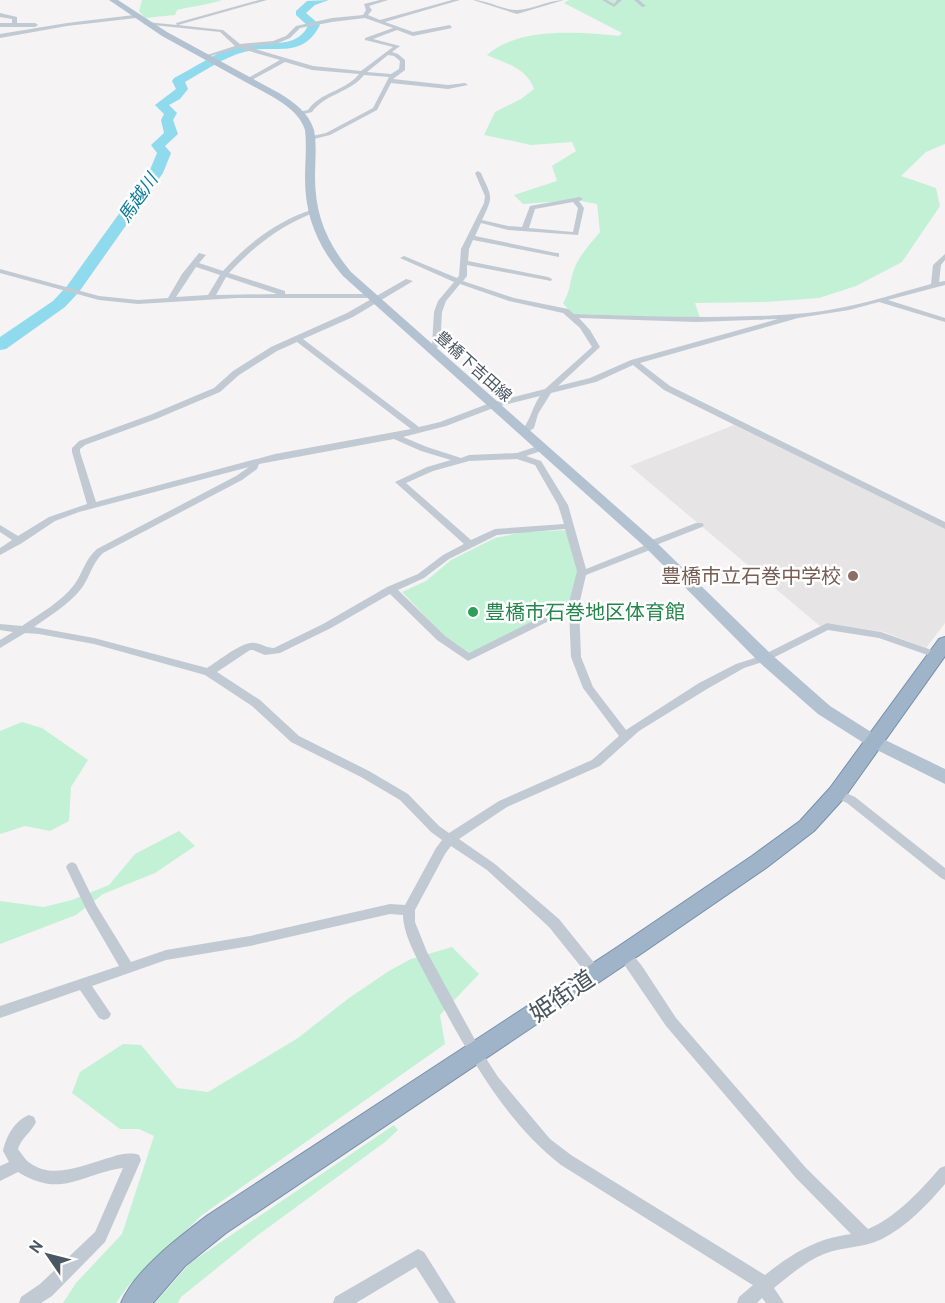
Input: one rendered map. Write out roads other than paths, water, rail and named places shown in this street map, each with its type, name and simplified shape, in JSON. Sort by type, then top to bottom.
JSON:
[{"type":"highway","name":"姫街道","points":[[135,1303],[175,1257],[217,1224],[595,974],[759,862],[807,826],[837,793],[940,649]]},
{"type":"main road","points":[[114,0],[134,17],[227,66],[285,101],[300,113]]},
{"type":"main road","name":"豊橋下吉田線","points":[[300,113],[308,125],[310,138],[311,212],[324,244],[335,261],[430,349],[651,545],[765,658],[824,710],[873,741],[945,777]]},
{"type":"street","points":[[158,30],[265,0]]},
{"type":"street","points":[[365,16],[369,10],[366,5],[386,0]]},
{"type":"street","points":[[382,21],[458,0]]},
{"type":"street","points":[[475,0],[517,12],[562,0]]},
{"type":"street","points":[[604,0],[614,6],[620,0]]},
{"type":"street","points":[[636,0],[644,6]]},
{"type":"street","points":[[0,15],[15,18],[14,25]]},
{"type":"street","points":[[209,56],[243,47],[274,43],[288,37],[298,27],[365,16],[416,34],[450,27]]},
{"type":"street","points":[[0,36],[53,25],[134,17]]},
{"type":"street","points":[[146,24],[221,31],[243,47],[312,68],[451,87],[465,85]]},
{"type":"street","points":[[0,25],[53,25]]},
{"type":"street","points":[[300,113],[310,111],[315,104],[348,87],[356,81],[360,74],[397,46],[368,39],[398,28]]},
{"type":"street","points":[[310,138],[328,134],[375,109],[390,78],[402,69],[403,61],[396,55],[387,53]]},
{"type":"street","points":[[250,80],[286,59]]},
{"type":"street","points":[[430,349],[436,346],[437,318],[442,301],[465,271],[463,256],[488,196],[478,173]]},
{"type":"street","points":[[479,221],[508,228],[576,234],[582,208],[578,200],[532,207],[525,229]]},
{"type":"street","points":[[211,298],[225,273],[245,253],[268,234],[311,212]]},
{"type":"street","points":[[470,237],[556,255]]},
{"type":"street","points":[[170,301],[202,255]]},
{"type":"street","points":[[935,285],[937,265],[945,256]]},
{"type":"street","points":[[404,258],[422,263],[458,282],[505,298],[565,310],[588,334],[596,347],[546,392],[534,410],[530,428],[524,432]]},
{"type":"street","points":[[464,262],[548,279]]},
{"type":"street","points":[[194,264],[287,296]]},
{"type":"street","points":[[0,271],[68,290],[113,300],[138,302],[287,296],[374,298]]},
{"type":"street","points":[[92,505],[76,452],[76,448],[82,443],[217,390],[236,373],[297,338],[330,325],[374,298],[409,281]]},
{"type":"street","points":[[573,316],[696,320],[796,316],[836,311],[945,283]]},
{"type":"street","points":[[879,300],[945,320]]},
{"type":"street","points":[[0,552],[52,519],[92,505],[295,452],[418,431],[493,405],[593,380],[634,362],[796,316]]},
{"type":"street","points":[[297,338],[418,431]]},
{"type":"street","points":[[634,362],[666,388],[681,396],[945,526]]},
{"type":"street","points":[[395,436],[424,449],[460,460]]},
{"type":"street","points":[[470,544],[400,482],[430,468],[460,460],[518,456],[541,448]]},
{"type":"street","points":[[518,456],[538,463],[563,505],[582,572],[574,605],[576,657],[588,688],[625,736]]},
{"type":"street","points":[[0,645],[77,588],[88,562],[100,551],[239,478],[254,467],[256,462]]},
{"type":"street","points":[[582,572],[587,572],[699,525]]},
{"type":"street","points":[[209,672],[247,647],[255,646],[265,652],[276,651],[327,626],[391,589],[421,576],[446,558],[495,532],[570,526]]},
{"type":"street","points":[[0,528],[19,541]]},
{"type":"street","points":[[391,589],[441,638],[468,658],[574,605]]},
{"type":"street","points":[[776,1303],[756,1278],[566,1160],[545,1143],[493,1081],[475,1053],[421,953],[410,922],[409,910],[440,851],[449,839],[503,804],[590,766],[625,736],[704,686],[741,666],[765,658],[827,626],[881,635],[940,649]]},
{"type":"street","points":[[0,627],[39,630],[94,641],[209,672],[256,703],[295,739],[392,788],[404,797],[435,830],[491,867],[554,923],[595,974]]},
{"type":"street","points":[[837,793],[851,800],[945,875]]},
{"type":"street","points":[[72,867],[91,907],[127,967]]},
{"type":"street","points":[[0,1012],[166,955],[250,941],[390,909],[409,910]]},
{"type":"street","points":[[624,954],[679,1031],[801,1173],[866,1238]]},
{"type":"street","points":[[84,983],[104,1014]]},
{"type":"street","points":[[27,1303],[46,1290],[100,1237],[134,1160],[69,1176],[49,1179],[35,1177],[18,1165],[10,1151],[13,1139],[29,1122]]},
{"type":"street","points":[[0,1174],[18,1165]]},
{"type":"street","points":[[745,1303],[817,1249],[837,1241],[866,1238],[880,1231],[919,1200],[945,1173]]},
{"type":"street","points":[[341,1303],[418,1257],[448,1303]]},
{"type":"waterway","name":"馬越川","points":[[0,345],[59,304],[73,289],[128,209],[156,173],[164,153],[158,145],[171,134],[167,120],[171,113],[161,105],[176,96],[182,89],[178,81],[239,49],[282,46],[301,41],[309,35],[314,25],[300,13],[311,3],[324,0]]},
{"type":"place","name":"豊橋市立石巻中学校","points":[[853,576]]},
{"type":"place","name":"豊橋市石巻地区体育館","points":[[473,612]]}]
